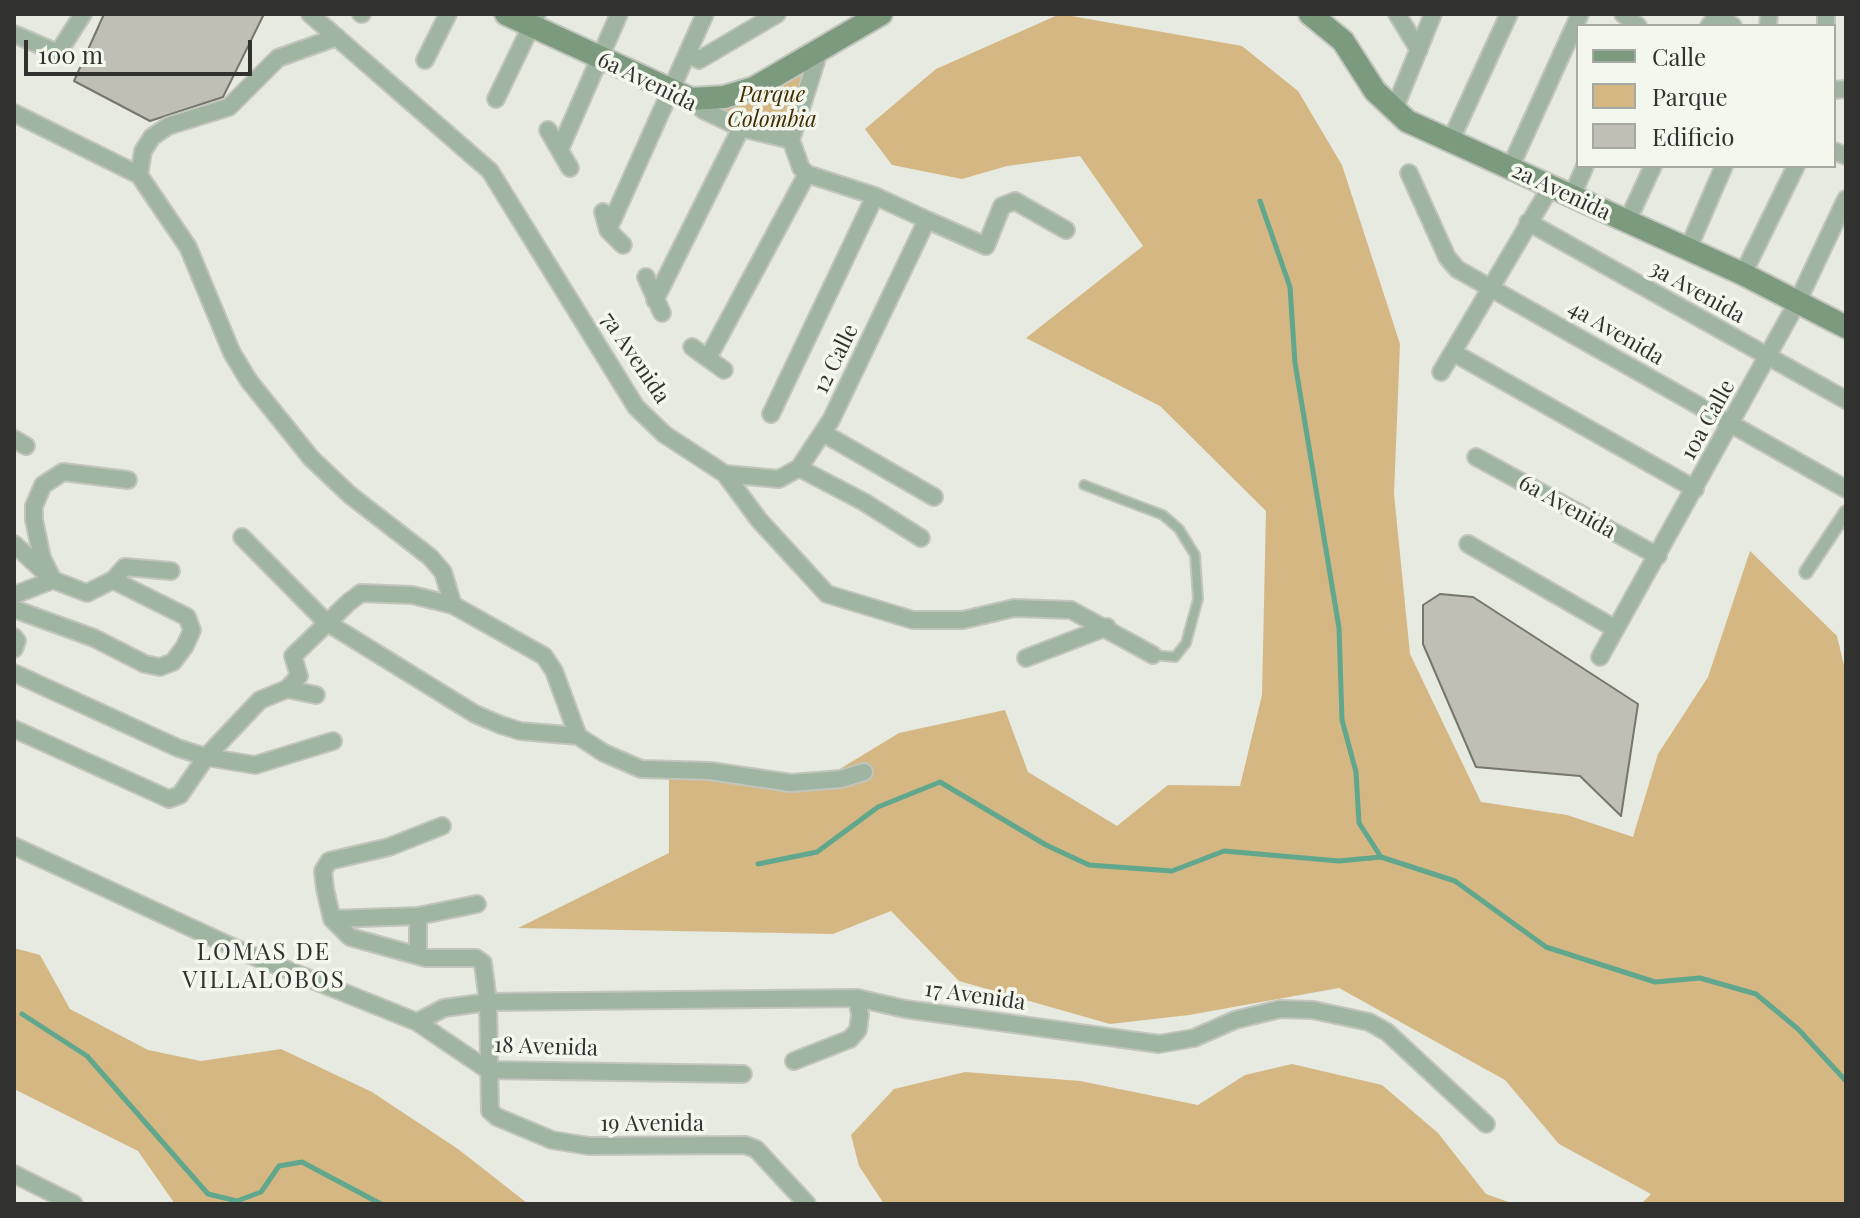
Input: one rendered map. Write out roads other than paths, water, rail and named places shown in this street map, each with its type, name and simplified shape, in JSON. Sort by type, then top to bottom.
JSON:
[{"type":"main road","name":"6a Avenida","points":[[506,14],[534,20],[598,58],[691,99]]},
{"type":"main road","points":[[691,99],[742,93],[881,14]]},
{"type":"main road","name":"2a Avenida","points":[[1310,14],[1343,41],[1375,91],[1418,127],[1743,274],[1846,327]]},
{"type":"street","points":[[14,34],[58,53],[82,14]]},
{"type":"street","name":"7a Avenida","points":[[310,14],[490,171],[636,407],[664,434],[725,474],[759,520],[827,594],[913,620],[963,620],[1014,608],[1071,610],[1160,657]]},
{"type":"street","points":[[425,60],[448,14]]},
{"type":"street","points":[[560,149],[619,14]]},
{"type":"street","points":[[608,230],[705,14]]},
{"type":"street","points":[[688,53],[699,60],[777,14]]},
{"type":"street","points":[[1397,14],[1419,50]]},
{"type":"street","points":[[1394,110],[1433,14]]},
{"type":"street","points":[[1451,140],[1509,14]]},
{"type":"street","points":[[1510,168],[1580,14]]},
{"type":"street","points":[[1710,24],[1718,14],[1730,24]]},
{"type":"street","points":[[496,99],[534,20]]},
{"type":"street","points":[[139,175],[143,151],[152,137],[168,126],[229,107],[278,58],[337,37]]},
{"type":"street","points":[[820,49],[794,147],[807,174],[875,196],[986,246],[1002,206],[1009,201],[1066,230]]},
{"type":"street","name":"6a Avenida","points":[[691,99],[703,110],[741,128],[794,147]]},
{"type":"street","points":[[14,113],[139,175],[188,247],[232,353],[249,381],[311,458],[350,495],[430,557],[443,572],[453,605]]},
{"type":"street","points":[[646,277],[659,307],[741,128]]},
{"type":"street","points":[[548,130],[570,168]]},
{"type":"street","points":[[1571,198],[1584,168]]},
{"type":"street","points":[[1627,222],[1652,168]]},
{"type":"street","points":[[1688,249],[1723,168]]},
{"type":"street","points":[[1743,274],[1795,168]]},
{"type":"street","name":"4a Avenida","points":[[1409,173],[1452,264],[1846,489]]},
{"type":"street","points":[[708,358],[807,174]]},
{"type":"street","points":[[1441,372],[1550,188]]},
{"type":"street","points":[[771,414],[875,196]]},
{"type":"street","name":"10a Calle","points":[[1600,657],[1768,357],[1846,199]]},
{"type":"street","points":[[603,212],[608,230],[623,245]]},
{"type":"street","name":"12 Calle","points":[[799,468],[823,433],[927,220]]},
{"type":"street","name":"3a Avenida","points":[[1528,222],[1846,400]]},
{"type":"street","points":[[692,347],[724,370]]},
{"type":"street","points":[[1454,353],[1695,489]]},
{"type":"street","points":[[823,433],[934,497]]},
{"type":"street","name":"6a Avenida","points":[[1476,457],[1658,556]]},
{"type":"street","points":[[725,474],[779,479],[799,468],[864,502],[921,538]]},
{"type":"street","points":[[53,580],[42,558],[34,520],[34,506],[43,485],[63,472],[128,480]]},
{"type":"street","points":[[1806,572],[1846,512]]},
{"type":"street","points":[[242,537],[326,622],[475,714],[520,731],[578,736],[604,753],[641,769],[710,771],[791,783],[841,779],[864,772]]},
{"type":"street","points":[[14,544],[53,580],[87,593],[113,580],[119,569],[131,566],[171,571]]},
{"type":"street","points":[[1468,544],[1614,628]]},
{"type":"street","points":[[34,617],[14,598],[53,580]]},
{"type":"street","points":[[14,609],[94,638],[145,664],[160,667],[173,662],[192,630],[187,617],[113,580]]},
{"type":"street","points":[[14,729],[169,799],[180,795],[206,757],[260,700],[287,689],[299,676],[293,656],[326,622],[361,593],[388,591],[453,605],[544,656],[554,671],[578,736]]},
{"type":"street","points":[[14,619],[34,617]]},
{"type":"street","points":[[1026,658],[1107,627]]},
{"type":"street","points":[[14,637],[17,641],[14,649]]},
{"type":"street","points":[[14,673],[178,748],[206,757],[255,765],[333,741]]},
{"type":"street","points":[[287,689],[316,695]]},
{"type":"street","points":[[442,826],[389,847],[329,861],[323,871],[332,919],[350,937],[418,956],[476,958],[483,963],[488,1002],[488,1070]]},
{"type":"street","name":"18 Avenida","points":[[14,846],[248,954],[417,1022],[488,1070],[743,1074]]},
{"type":"street","points":[[332,919],[418,916],[477,904]]},
{"type":"street","points":[[418,916],[418,956]]},
{"type":"street","points":[[794,1061],[850,1039],[858,1030],[860,1015],[857,998]]},
{"type":"street","name":"17 Avenida","points":[[417,1022],[444,1008],[488,1002],[857,998],[905,1009],[1159,1044],[1194,1038],[1235,1020],[1280,1009],[1344,1015],[1369,1022],[1387,1032],[1486,1124]]},
{"type":"street","name":"19 Avenida","points":[[488,1070],[490,1111],[497,1117],[552,1140],[589,1146],[745,1145],[756,1149],[807,1204]]},
{"type":"street","points":[[14,1174],[74,1204]]},
{"type":"lane","points":[[1084,485],[1163,515],[1190,545],[1199,577],[1198,599],[1181,653],[1160,657]]},
{"type":"waterway","points":[[1260,201],[1290,287],[1295,363],[1339,628],[1342,720],[1356,772],[1359,823],[1381,857]]},
{"type":"waterway","points":[[758,864],[817,852],[878,807],[940,782],[1046,845],[1089,865],[1172,871],[1224,851],[1339,861],[1381,857],[1455,881],[1546,947],[1655,982],[1700,978],[1756,994],[1798,1029],[1846,1081]]},
{"type":"waterway","points":[[22,1014],[87,1056],[208,1194],[237,1201],[261,1192],[279,1166],[302,1162],[381,1204]]},
{"type":"district","name":"LOMAS DE VILLALOBOS","points":[[264,967]]},
{"type":"park label","name":"Parque Colombia","points":[[772,108]]}]
